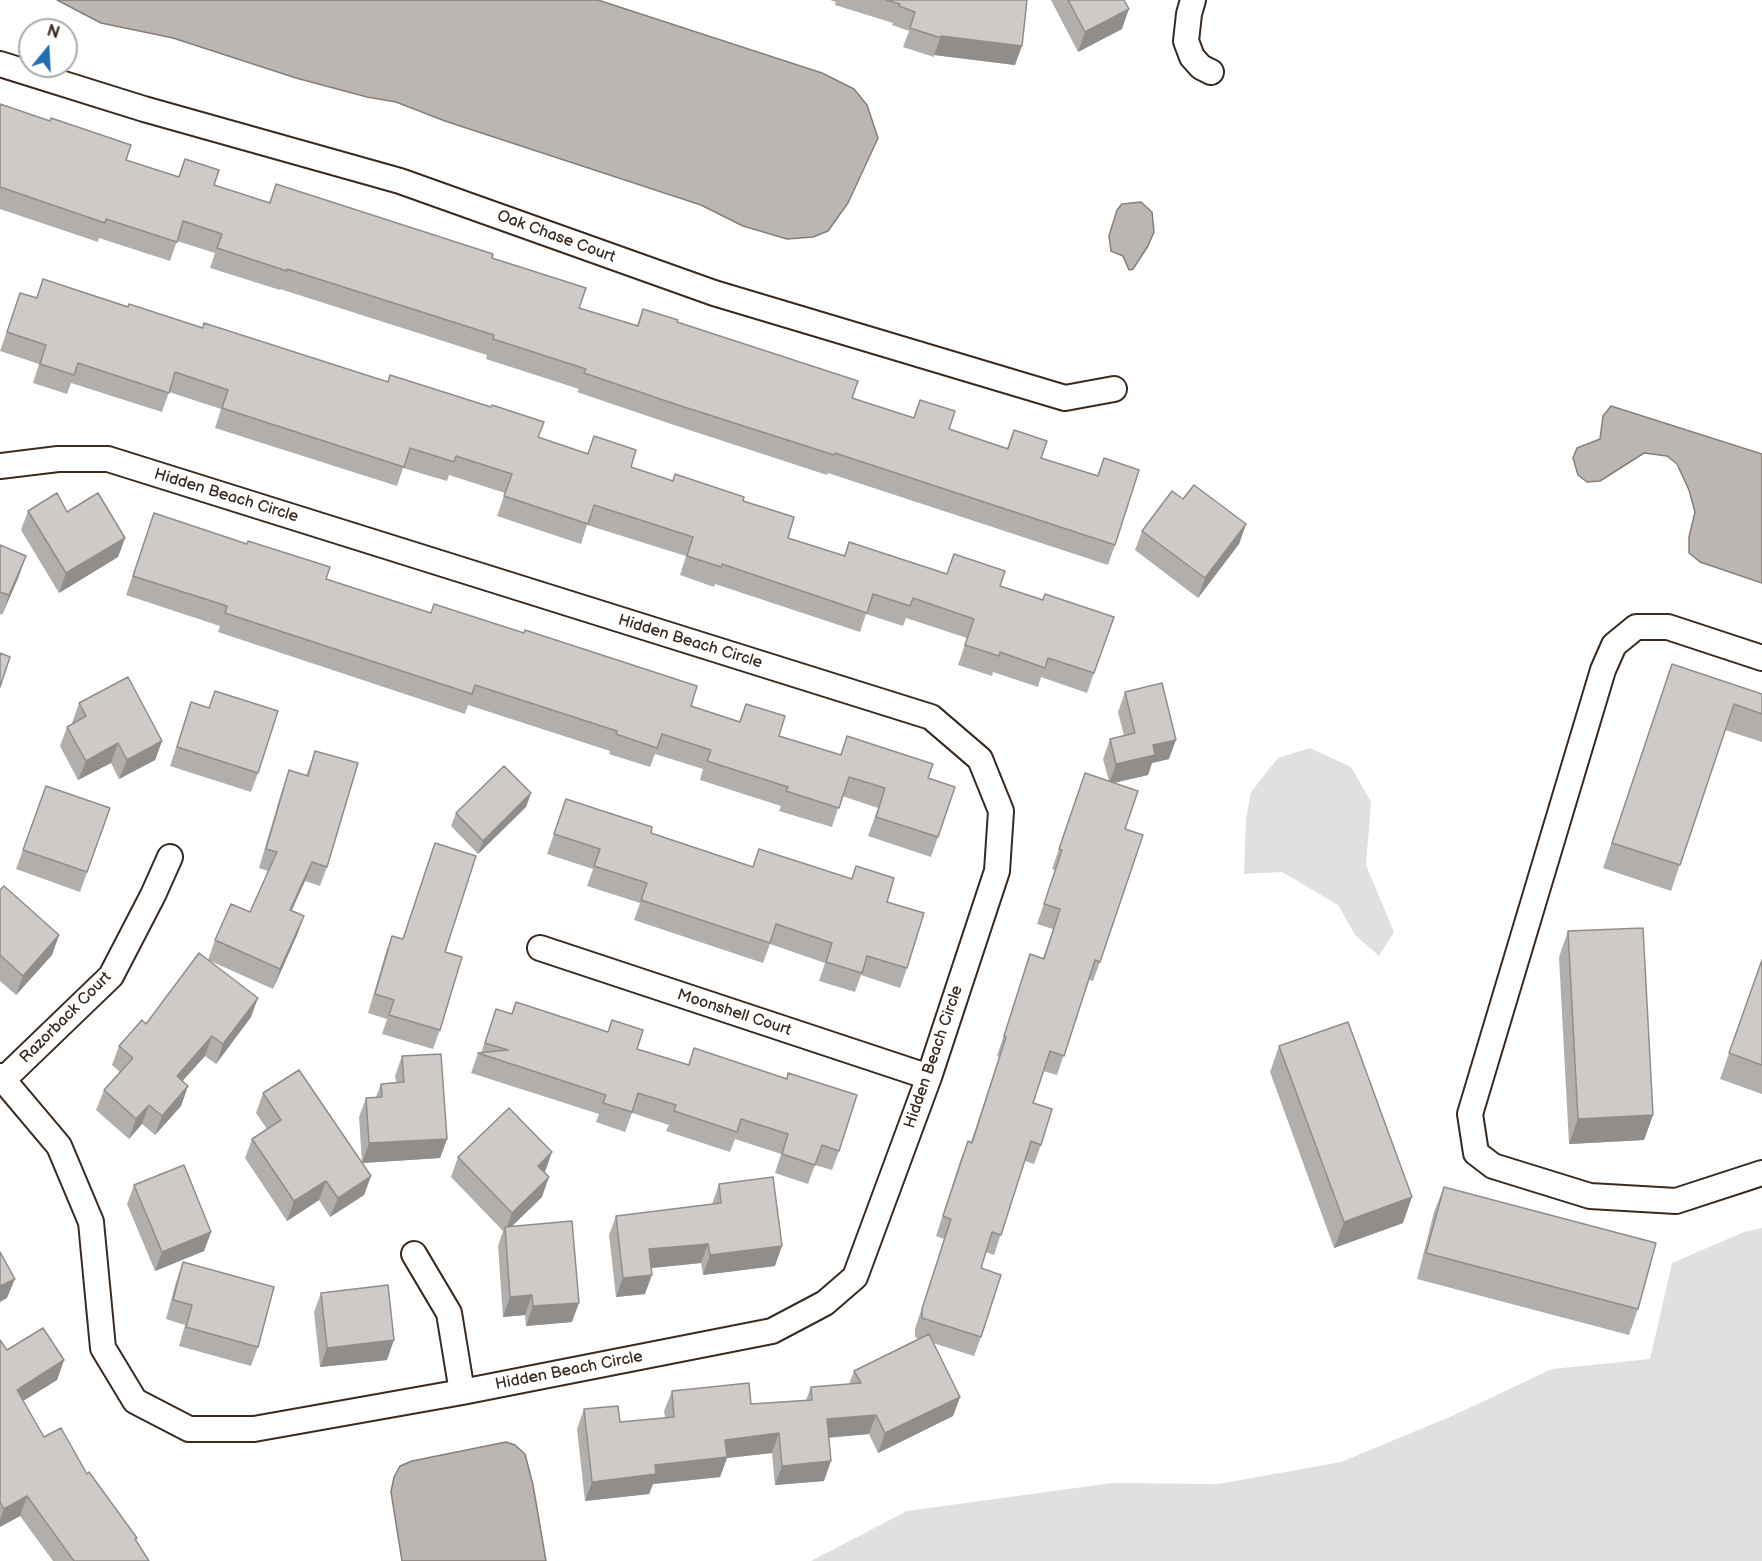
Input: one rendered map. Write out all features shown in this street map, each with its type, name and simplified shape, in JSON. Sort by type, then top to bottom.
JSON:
[{"type":"street","points":[[1194,0],[1189,14],[1186,41],[1192,57],[1201,68],[1211,72]]},
{"type":"street","name":"Oak Chase Court","points":[[0,64],[144,109],[400,181],[714,293],[1065,398],[1114,389]]},
{"type":"street","name":"Hidden Beach Circle","points":[[0,466],[58,459],[108,459],[931,717],[980,759],[1001,811],[997,871],[929,1077],[855,1277],[825,1303],[772,1331],[462,1392],[254,1429],[189,1428],[135,1401],[103,1348],[91,1222],[60,1146],[2,1078]]},
{"type":"street","points":[[1762,658],[1668,627],[1636,627],[1614,645],[1600,682],[1470,1114],[1476,1154],[1493,1166],[1590,1196],[1676,1201],[1762,1173]]},
{"type":"street","name":"Razorback Court","points":[[2,1078],[111,976],[170,857]]},
{"type":"street","name":"Moonshell Court","points":[[540,948],[929,1077]]},
{"type":"street","points":[[414,1254],[449,1313],[462,1392]]},
{"type":"shaded area","points":[[57,0],[598,0],[822,73],[854,89],[867,105],[878,138],[848,203],[828,231],[813,237],[787,239],[743,226],[701,205],[445,121],[396,102],[367,97],[296,78],[173,38],[101,23]]},
{"type":"shaded area","points":[[1141,202],[1152,212],[1154,232],[1133,269],[1129,270],[1123,256],[1111,251],[1109,236],[1117,210],[1122,204]]},
{"type":"shaded area","points":[[1611,406],[1762,454],[1762,583],[1700,562],[1689,553],[1689,537],[1695,512],[1689,490],[1677,464],[1667,456],[1644,453],[1600,481],[1587,482],[1578,475],[1573,458],[1577,448],[1600,439],[1603,416]]},
{"type":"shaded area","points":[[1310,748],[1351,767],[1371,802],[1366,865],[1394,932],[1379,956],[1355,935],[1338,905],[1282,872],[1244,874],[1246,819],[1251,792],[1278,758]]},
{"type":"shaded area","points":[[1762,1228],[1762,1561],[811,1561],[907,1511],[1112,1483],[1218,1484],[1341,1462],[1452,1416],[1552,1369],[1650,1359],[1672,1263],[1744,1232]]},
{"type":"shaded area","points":[[506,1442],[515,1445],[525,1454],[533,1485],[546,1561],[402,1561],[391,1492],[394,1477],[400,1466],[412,1461]]},
{"type":"building","points":[[886,0],[1027,0],[1022,46],[941,36],[941,38],[910,28],[915,12]]},
{"type":"building","points":[[1068,0],[1124,0],[1129,9],[1085,32]]},
{"type":"building","points":[[0,104],[50,121],[51,118],[131,145],[126,160],[179,177],[185,159],[219,170],[214,185],[270,203],[276,184],[493,254],[492,258],[586,288],[579,308],[638,326],[643,309],[678,320],[677,322],[858,381],[852,398],[914,418],[920,400],[955,411],[949,429],[1008,449],[1014,430],[1047,441],[1041,458],[1098,476],[1104,458],[1139,470],[1115,545],[835,453],[834,455],[678,405],[584,373],[586,369],[493,339],[494,335],[217,248],[222,234],[183,221],[177,242],[106,219],[105,223],[0,187]]},
{"type":"building","points":[[43,279],[128,307],[129,304],[203,328],[204,323],[388,382],[390,375],[491,407],[492,405],[544,422],[538,437],[588,454],[594,436],[636,450],[631,467],[673,481],[675,474],[744,497],[743,501],[794,517],[788,538],[845,556],[849,542],[947,574],[954,554],[1005,571],[1000,586],[1043,600],[1045,594],[1114,617],[1094,673],[1048,658],[1045,668],[1000,652],[999,656],[965,645],[974,619],[913,598],[910,606],[873,594],[867,613],[722,564],[721,567],[687,556],[693,537],[594,505],[588,524],[504,496],[512,474],[456,456],[454,462],[410,448],[404,467],[222,408],[228,390],[175,372],[169,393],[78,363],[74,375],[40,364],[46,345],[7,332],[20,293],[37,298]]},
{"type":"building","points":[[1194,485],[1246,524],[1205,578],[1142,531],[1172,491],[1183,499]]},
{"type":"building","points":[[57,493],[67,512],[98,493],[125,538],[66,573],[28,511]]},
{"type":"building","points":[[154,513],[247,544],[248,541],[330,567],[326,579],[431,613],[434,604],[524,633],[525,630],[697,686],[691,706],[740,722],[746,704],[785,716],[779,736],[841,755],[847,736],[933,764],[928,778],[955,787],[938,837],[876,817],[885,788],[849,777],[839,808],[786,791],[788,787],[707,761],[711,750],[662,734],[657,748],[616,734],[617,731],[475,685],[472,694],[225,613],[227,606],[133,576]]},
{"type":"building","points":[[0,545],[26,556],[9,595],[0,592]]},
{"type":"building","points":[[0,653],[10,657],[0,687]]},
{"type":"building","points":[[1672,664],[1762,694],[1762,714],[1734,704],[1680,865],[1612,843]]},
{"type":"building","points":[[128,677],[162,741],[127,760],[118,743],[86,761],[67,727],[86,716],[79,703]]},
{"type":"building","points":[[1162,683],[1176,740],[1153,745],[1155,755],[1116,764],[1110,739],[1135,733],[1125,692]]},
{"type":"building","points":[[215,691],[278,711],[258,773],[177,747],[191,702],[209,708]]},
{"type":"building","points":[[315,751],[358,763],[327,867],[312,862],[290,910],[304,916],[280,969],[215,940],[231,904],[250,912],[277,852],[266,849],[289,770],[308,776]]},
{"type":"building","points":[[504,766],[531,793],[483,841],[456,813]]},
{"type":"building","points":[[1085,773],[1138,791],[1125,829],[1143,835],[1100,962],[1095,960],[1064,1056],[1050,1051],[1033,1103],[1052,1109],[1041,1145],[1031,1141],[1001,1235],[992,1232],[981,1268],[1001,1275],[981,1337],[922,1318],[922,1309],[951,1219],[943,1216],[968,1141],[972,1143],[1030,954],[1044,959],[1060,909],[1044,904],[1062,850],[1059,849]]},
{"type":"building","points":[[46,786],[110,808],[87,872],[23,850]]},
{"type":"building","points":[[566,799],[652,827],[651,833],[753,867],[759,849],[852,879],[856,866],[894,878],[887,902],[924,913],[907,968],[867,956],[862,973],[826,962],[832,943],[776,924],[770,943],[641,900],[647,883],[594,866],[600,849],[554,834]]},
{"type":"building","points":[[435,843],[476,856],[445,952],[462,957],[440,1030],[389,1015],[394,1000],[375,994],[392,936],[403,939]]},
{"type":"building","points":[[4,886],[59,935],[23,976],[0,955],[0,890]]},
{"type":"building","points":[[1643,928],[1653,1115],[1578,1119],[1568,931]]},
{"type":"building","points":[[199,953],[258,998],[223,1044],[212,1036],[177,1076],[188,1086],[162,1116],[149,1105],[136,1119],[104,1090],[133,1058],[119,1046],[142,1020],[146,1024]]},
{"type":"building","points":[[1762,960],[1762,1065],[1729,1053]]},
{"type":"building","points":[[516,1002],[608,1032],[612,1020],[643,1030],[637,1049],[689,1065],[694,1048],[787,1079],[788,1073],[857,1095],[839,1151],[822,1145],[815,1165],[782,1154],[788,1134],[741,1119],[737,1132],[674,1111],[676,1105],[638,1093],[632,1112],[603,1103],[606,1095],[478,1053],[508,1050],[485,1043],[496,1009],[512,1014]]},
{"type":"building","points":[[1348,1022],[1412,1197],[1344,1222],[1279,1046]]},
{"type":"building","points":[[441,1054],[447,1139],[369,1143],[366,1098],[382,1097],[381,1084],[404,1082],[402,1056]]},
{"type":"building","points":[[299,1070],[371,1176],[338,1198],[326,1181],[294,1201],[252,1139],[281,1120],[263,1093]]},
{"type":"building","points":[[509,1108],[552,1152],[538,1166],[549,1177],[512,1213],[458,1157]]},
{"type":"building","points":[[184,1165],[211,1232],[162,1252],[134,1185]]},
{"type":"building","points":[[773,1177],[782,1246],[710,1255],[708,1244],[649,1249],[652,1275],[623,1278],[616,1216],[721,1203],[719,1184]]},
{"type":"building","points":[[1444,1187],[1656,1243],[1638,1309],[1426,1253]]},
{"type":"building","points":[[572,1221],[579,1303],[533,1306],[532,1295],[510,1297],[505,1227]]},
{"type":"building","points":[[0,1252],[15,1279],[0,1286]]},
{"type":"building","points":[[183,1262],[274,1287],[258,1347],[186,1327],[192,1305],[173,1300]]},
{"type":"building","points":[[388,1285],[394,1340],[327,1348],[321,1293]]},
{"type":"building","points":[[43,1328],[64,1360],[17,1390],[44,1437],[61,1428],[87,1474],[89,1472],[137,1538],[135,1539],[149,1561],[74,1561],[27,1496],[4,1509],[0,1502],[0,1340],[7,1350]]},
{"type":"building","points":[[929,1334],[960,1397],[885,1433],[876,1415],[827,1419],[831,1461],[782,1466],[779,1433],[725,1440],[727,1457],[655,1465],[656,1474],[592,1482],[584,1409],[618,1406],[620,1422],[674,1417],[672,1391],[749,1383],[751,1404],[812,1400],[811,1387],[861,1383],[854,1371]]}]
